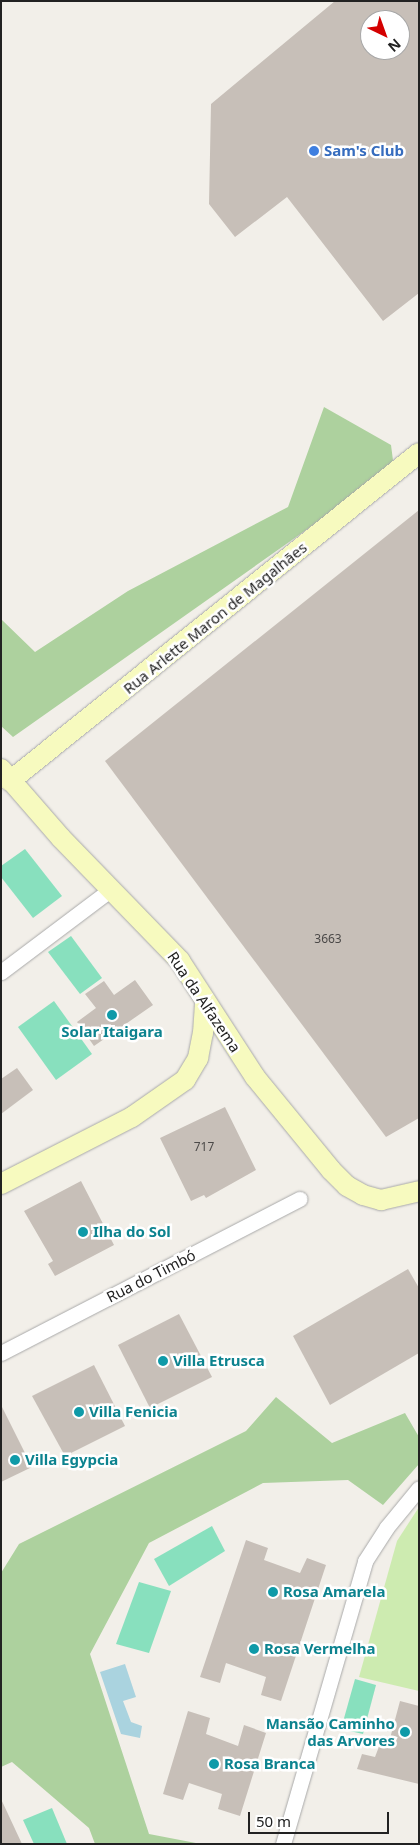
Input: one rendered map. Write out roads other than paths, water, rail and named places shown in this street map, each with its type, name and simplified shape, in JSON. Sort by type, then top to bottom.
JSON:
[{"type":"street","name":"Rua Arlette Maron de Magalhães","points":[[6,775],[419,454]]},
{"type":"street","name":"Rua da Alfazema","points":[[6,775],[180,961],[255,1077],[347,1186],[363,1195],[382,1200],[419,1191]]},
{"type":"street","points":[[1,972],[111,889]]},
{"type":"street","points":[[1,1184],[132,1117],[185,1080],[198,1058],[204,1033],[205,1000]]},
{"type":"street","name":"Rua do Timbó","points":[[1,1354],[300,1199]]},
{"type":"street","points":[[283,1844],[364,1561],[386,1527],[419,1488]]},
{"type":"water","points":[[125,1664],[136,1697],[123,1701],[131,1722],[142,1726],[140,1738],[121,1734],[100,1672]]},
{"type":"place","name":"Sam's Club","points":[[314,151]]},
{"type":"place","name":"Solar Itaigara","points":[[112,1015]]},
{"type":"place","name":"Ilha do Sol","points":[[83,1232]]},
{"type":"place","name":"Villa Etrusca","points":[[163,1361]]},
{"type":"place","name":"Villa Fenicia","points":[[79,1412]]},
{"type":"place","name":"Villa Egypcia","points":[[15,1460]]},
{"type":"place","name":"Rosa Amarela","points":[[273,1592]]},
{"type":"place","name":"Rosa Vermelha","points":[[254,1649]]},
{"type":"place","name":"Mansão Caminho das Arvores","points":[[405,1732]]},
{"type":"place","name":"Rosa Branca","points":[[214,1764]]}]
